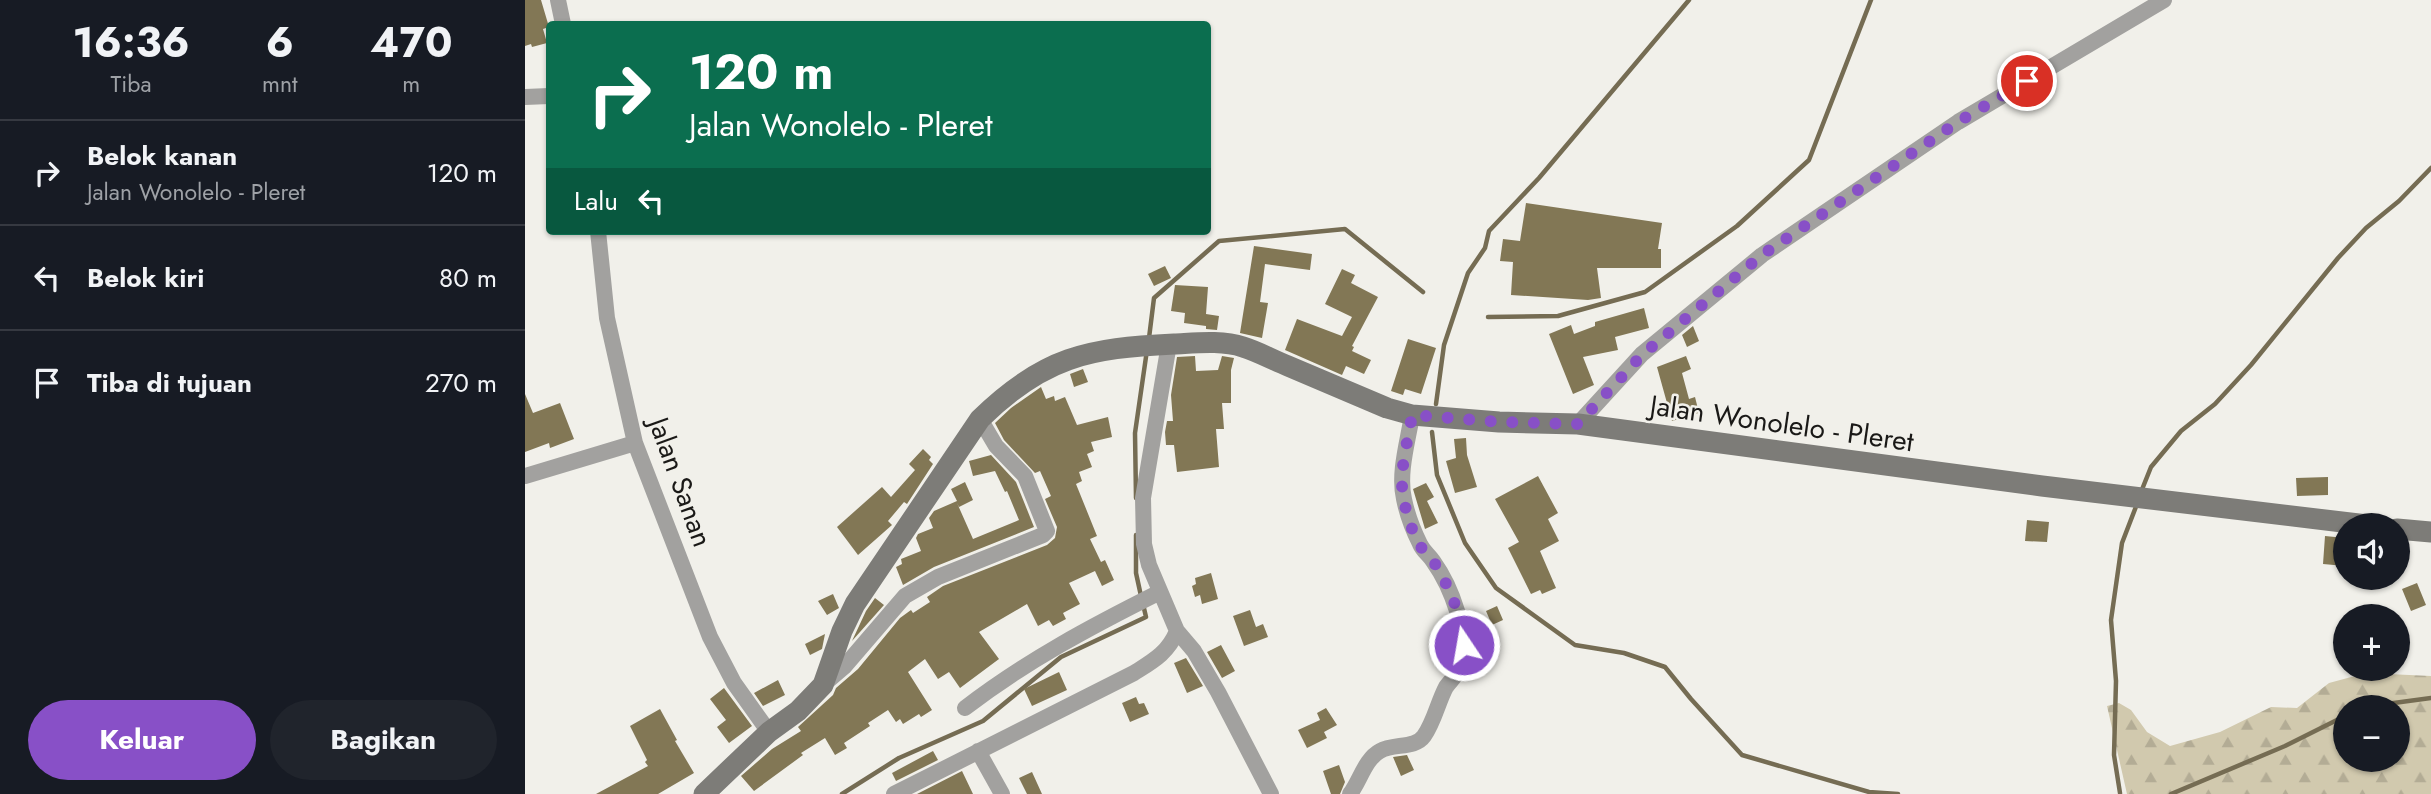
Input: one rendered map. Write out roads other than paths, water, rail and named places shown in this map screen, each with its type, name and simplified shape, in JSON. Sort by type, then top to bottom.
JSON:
[{"type":"main road","name":"Jalan Wonolelo - Pleret","points":[[704,794],[769,732],[798,712],[823,685],[842,631],[855,604],[980,419],[1012,390],[1045,368],[1077,356],[1112,349],[1209,342],[1242,346],[1387,408],[1412,415],[1500,422],[1578,424],[2118,496],[2333,521]]},
{"type":"main road","points":[[2410,530],[2431,533]]},
{"type":"street","points":[[558,0],[562,21]]},
{"type":"street","points":[[1578,424],[1642,355],[1762,255],[1958,122],[2164,0]]},
{"type":"street","points":[[525,97],[546,96]]},
{"type":"street","name":"Jalan Sanan","points":[[598,235],[607,318],[635,443],[711,637],[734,684],[769,732]]},
{"type":"street","points":[[1165,344],[1146,475],[1142,518],[1144,544],[1156,594],[1218,692],[1271,794]]},
{"type":"street","points":[[1350,794],[1369,760],[1379,751],[1424,737],[1447,686],[1461,667],[1464,645],[1462,625],[1441,576],[1414,531],[1403,497],[1402,478],[1412,415]]},
{"type":"street","points":[[823,685],[844,667],[905,596],[938,577],[1043,535],[1047,530],[1025,476],[996,446],[980,419]]},
{"type":"street","points":[[525,476],[635,443]]},
{"type":"street","points":[[965,708],[1030,661],[1156,594]]},
{"type":"street","points":[[897,794],[1154,660],[1172,643],[1177,631]]},
{"type":"street","points":[[978,751],[1002,794]]},
{"type":"waterway","points":[[1436,404],[1444,345],[1468,273],[1485,248],[1489,231],[1539,178],[1689,0]]},
{"type":"waterway","points":[[1488,317],[1558,316],[1645,292],[1737,226],[1809,160],[1871,0]]},
{"type":"waterway","points":[[2141,492],[2151,467],[2181,431],[2215,404],[2251,365],[2338,258],[2431,168]]},
{"type":"waterway","points":[[1149,338],[1154,298],[1219,241],[1345,229],[1423,292]]},
{"type":"waterway","points":[[1136,498],[1135,433],[1147,350]]},
{"type":"waterway","points":[[1432,432],[1437,475],[1465,543],[1496,588],[1575,645],[1624,653],[1665,667],[1742,755],[1869,792],[1898,794]]},
{"type":"waterway","points":[[2120,793],[2114,755],[2116,681],[2111,620],[2122,543],[2137,504]]},
{"type":"waterway","points":[[1136,535],[1136,573],[1141,596]]},
{"type":"waterway","points":[[842,794],[899,758],[983,721],[1061,657],[1146,617],[1143,604]]},
{"type":"waterway","points":[[2410,701],[2431,698]]},
{"type":"waterway","points":[[2171,794],[2285,746],[2333,722]]}]
